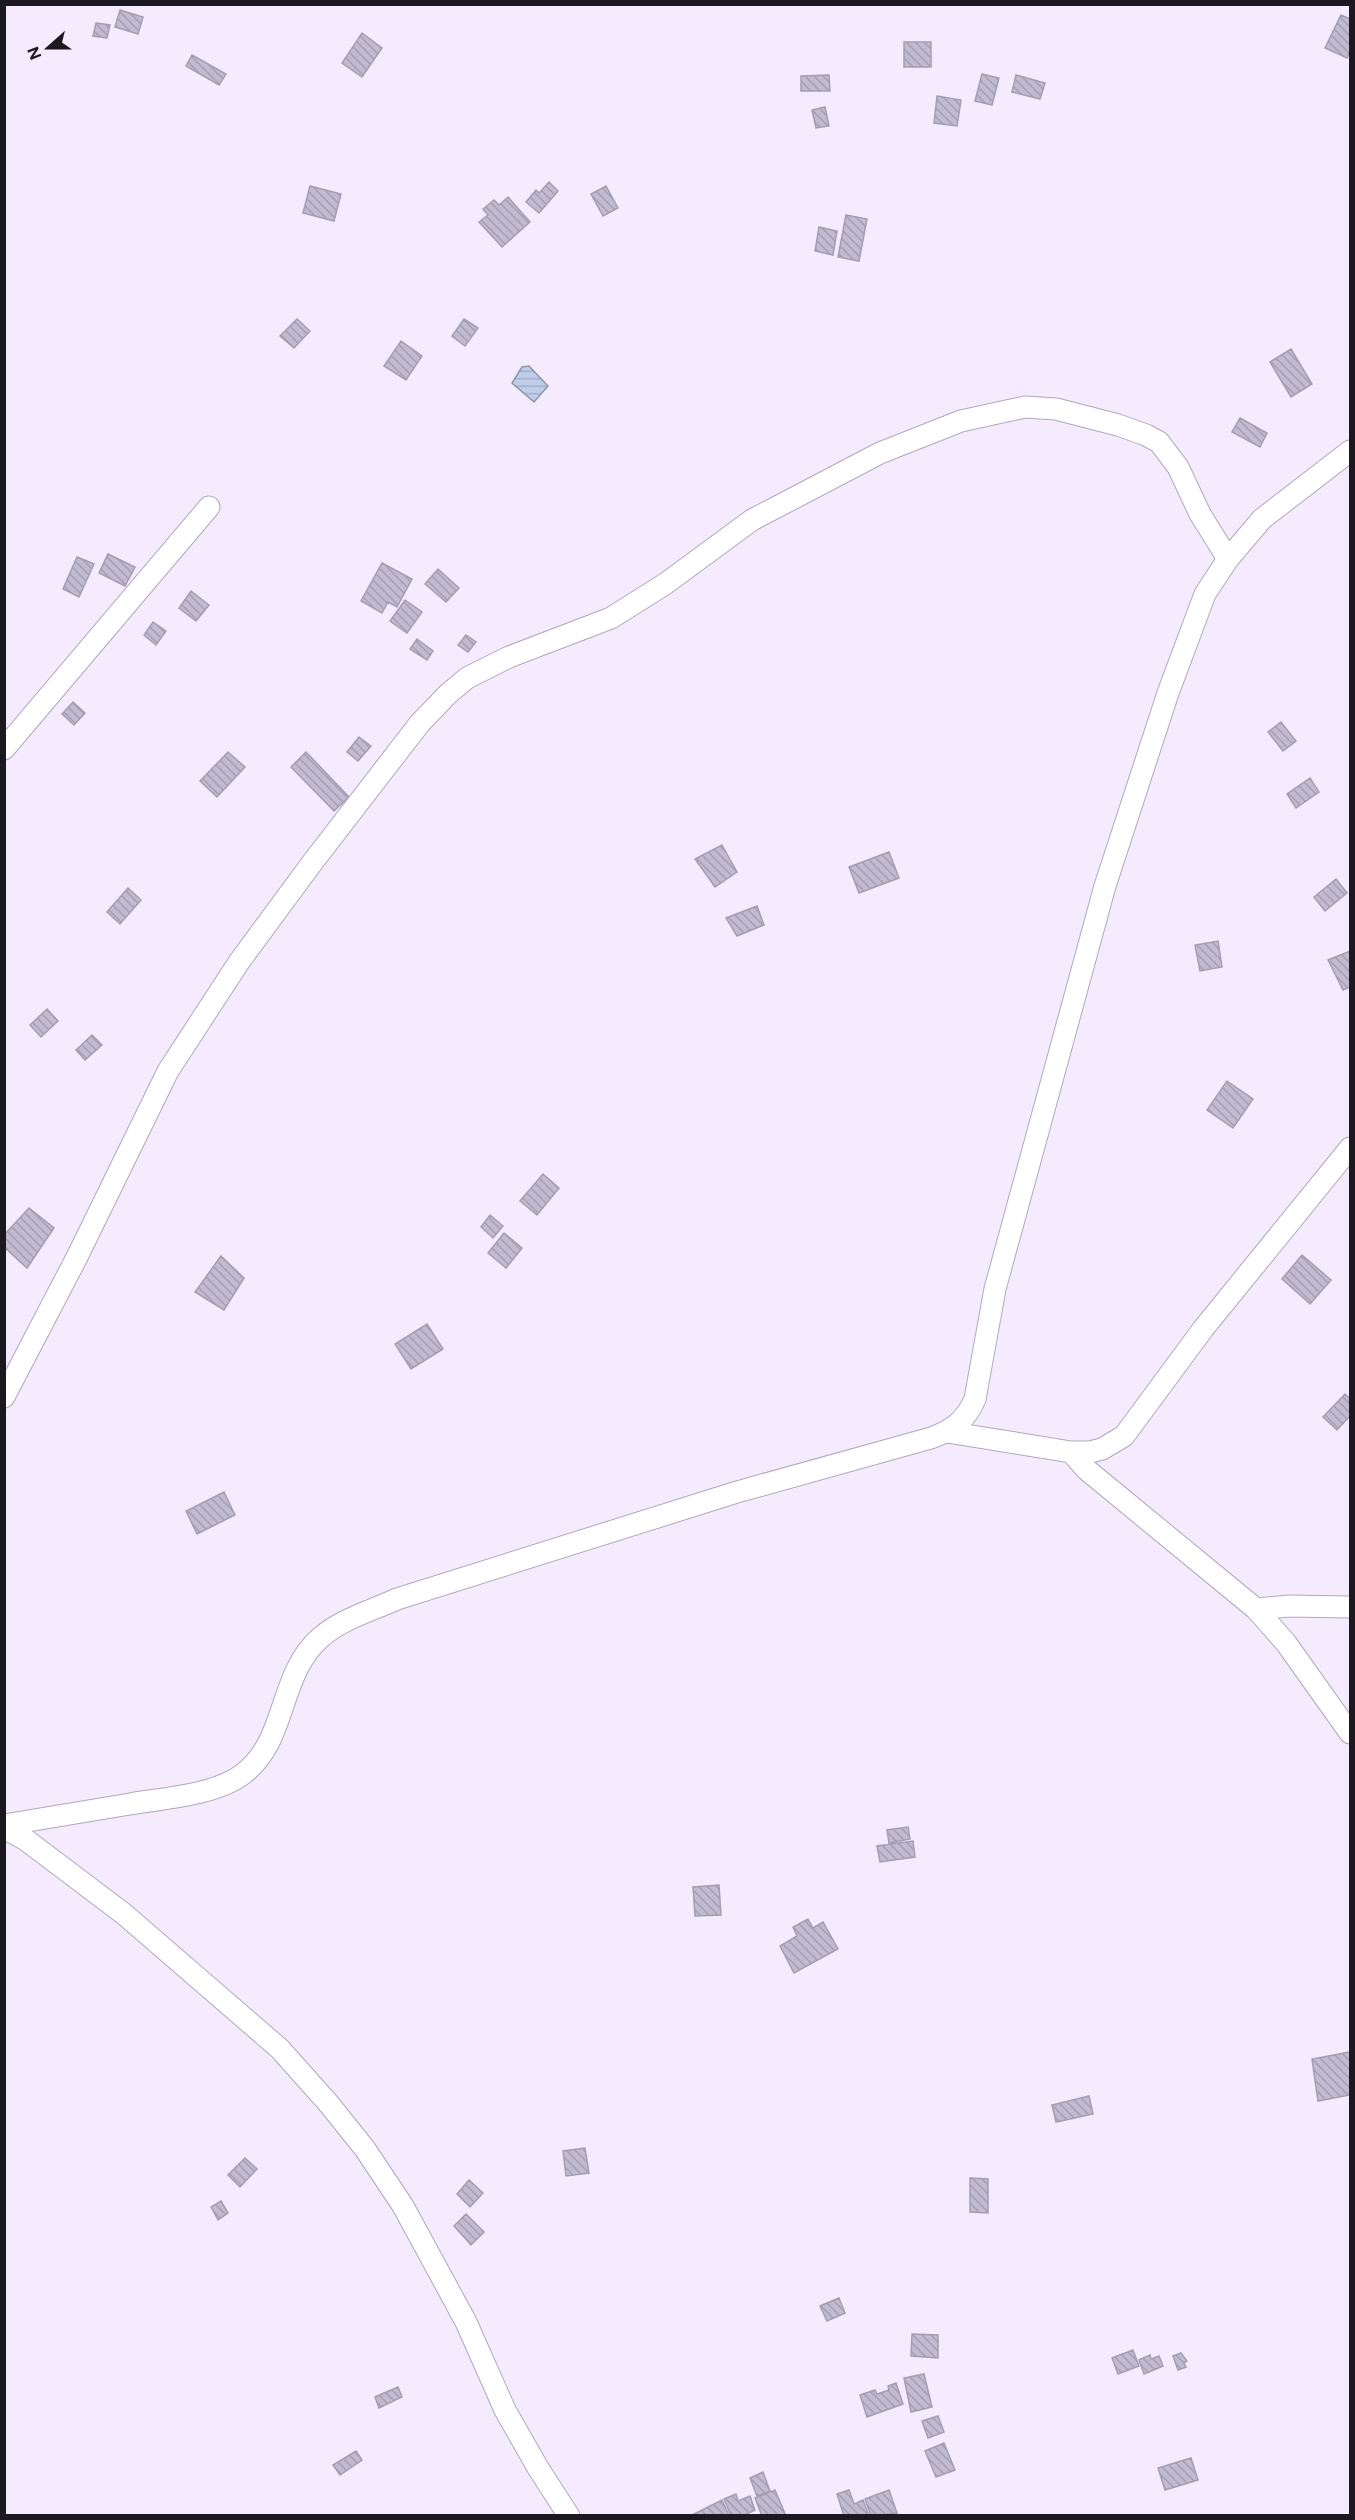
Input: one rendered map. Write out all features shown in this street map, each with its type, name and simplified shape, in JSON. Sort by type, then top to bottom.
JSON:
[{"type":"street","points":[[4,1397],[77,1257],[168,1071],[239,962],[320,853],[420,723],[467,678],[509,657],[611,618],[665,584],[752,520],[880,453],[961,421],[1025,407],[1056,409],[1118,425],[1159,442],[1178,467],[1200,514],[1228,559]]},
{"type":"street","points":[[4,1826],[176,1796],[234,1780],[260,1759],[278,1722],[290,1680],[305,1654],[315,1643],[349,1620],[397,1599],[737,1492],[947,1432],[969,1413],[975,1399],[995,1289],[1105,886],[1205,594],[1228,559],[1262,519],[1350,451]]},
{"type":"street","points":[[4,749],[209,507]]},
{"type":"street","points":[[947,1432],[1071,1452],[1102,1449],[1124,1436],[1203,1329],[1350,1148]]},
{"type":"street","points":[[1071,1452],[1087,1470],[1256,1610],[1286,1643],[1350,1733]]},
{"type":"street","points":[[1256,1610],[1289,1606],[1350,1607]]},
{"type":"street","points":[[4,1826],[124,1914],[280,2049],[329,2104],[365,2149],[403,2206],[466,2322],[505,2410],[569,2516]]},
{"type":"water","points":[[529,366],[548,386],[534,402],[512,383],[522,367]]},
{"type":"building","points":[[120,10],[143,17],[138,34],[115,27]]},
{"type":"building","points":[[1341,15],[1350,19],[1350,51],[1347,58],[1325,48]]},
{"type":"building","points":[[96,23],[110,25],[107,38],[93,36]]},
{"type":"building","points":[[362,33],[382,48],[362,77],[342,63]]},
{"type":"building","points":[[904,42],[931,42],[931,67],[904,67]]},
{"type":"building","points":[[192,55],[226,74],[219,85],[186,66]]},
{"type":"building","points":[[982,74],[999,78],[992,105],[975,101]]},
{"type":"building","points":[[829,75],[830,91],[801,91],[801,76]]},
{"type":"building","points":[[1016,75],[1045,83],[1040,99],[1012,92]]},
{"type":"building","points":[[937,96],[961,100],[957,126],[934,123]]},
{"type":"building","points":[[825,107],[829,126],[816,128],[812,110]]},
{"type":"building","points":[[549,182],[558,191],[539,213],[526,202],[536,190],[539,193]]},
{"type":"building","points":[[310,186],[341,194],[334,221],[303,213]]},
{"type":"building","points":[[606,186],[618,208],[603,216],[591,194]]},
{"type":"building","points":[[508,197],[530,222],[502,247],[479,222],[488,215],[483,209],[494,200],[499,205]]},
{"type":"building","points":[[846,215],[867,219],[859,261],[838,257]]},
{"type":"building","points":[[819,227],[837,231],[833,255],[815,251]]},
{"type":"building","points":[[297,319],[310,331],[294,348],[280,336]]},
{"type":"building","points":[[464,319],[478,328],[465,346],[452,336]]},
{"type":"building","points":[[401,341],[422,356],[406,380],[384,366]]},
{"type":"building","points":[[1291,349],[1312,384],[1291,397],[1270,362]]},
{"type":"building","points":[[1240,418],[1267,433],[1260,447],[1232,432]]},
{"type":"building","points":[[108,554],[135,567],[125,586],[99,573]]},
{"type":"building","points":[[77,557],[94,564],[79,597],[63,589]]},
{"type":"building","points":[[382,563],[412,579],[397,607],[388,602],[382,613],[361,601]]},
{"type":"building","points":[[438,569],[459,588],[446,602],[425,584]]},
{"type":"building","points":[[191,591],[209,605],[196,621],[179,608]]},
{"type":"building","points":[[405,600],[422,612],[407,633],[390,621]]},
{"type":"building","points":[[153,622],[166,631],[156,645],[144,635]]},
{"type":"building","points":[[466,635],[476,642],[468,652],[458,645]]},
{"type":"building","points":[[417,639],[433,651],[427,660],[410,649]]},
{"type":"building","points":[[73,702],[85,713],[74,725],[62,714]]},
{"type":"building","points":[[1281,722],[1296,741],[1283,751],[1268,732]]},
{"type":"building","points":[[359,737],[371,746],[358,761],[347,752]]},
{"type":"building","points":[[228,752],[245,767],[217,797],[200,781]]},
{"type":"building","points":[[306,752],[349,797],[334,811],[291,767]]},
{"type":"building","points":[[1310,778],[1319,792],[1296,808],[1287,794]]},
{"type":"building","points":[[722,845],[737,872],[715,887],[695,859]]},
{"type":"building","points":[[889,852],[899,878],[859,893],[849,867]]},
{"type":"building","points":[[1336,879],[1347,893],[1325,911],[1314,897]]},
{"type":"building","points":[[128,888],[141,900],[120,924],[107,912]]},
{"type":"building","points":[[757,906],[764,925],[737,936],[726,918]]},
{"type":"building","points":[[1218,941],[1222,967],[1200,971],[1195,945]]},
{"type":"building","points":[[1350,951],[1350,987],[1343,990],[1328,960]]},
{"type":"building","points":[[47,1009],[58,1021],[41,1037],[30,1025]]},
{"type":"building","points":[[92,1035],[102,1045],[85,1060],[76,1050]]},
{"type":"building","points":[[1227,1081],[1253,1099],[1233,1128],[1207,1110]]},
{"type":"building","points":[[543,1174],[559,1188],[537,1215],[520,1201]]},
{"type":"building","points":[[29,1208],[54,1228],[27,1268],[4,1247],[4,1235]]},
{"type":"building","points":[[490,1215],[503,1226],[493,1238],[481,1227]]},
{"type":"building","points":[[504,1233],[522,1248],[506,1268],[488,1253]]},
{"type":"building","points":[[1302,1255],[1331,1280],[1310,1304],[1282,1279]]},
{"type":"building","points":[[221,1256],[244,1278],[224,1310],[195,1292]]},
{"type":"building","points":[[427,1324],[443,1349],[411,1369],[395,1344]]},
{"type":"building","points":[[1345,1394],[1350,1399],[1350,1416],[1337,1430],[1323,1417]]},
{"type":"building","points":[[224,1492],[235,1515],[197,1534],[186,1511]]},
{"type":"building","points":[[908,1827],[910,1839],[889,1843],[887,1830]]},
{"type":"building","points":[[913,1841],[915,1857],[880,1862],[877,1846]]},
{"type":"building","points":[[719,1885],[721,1915],[695,1916],[693,1887]]},
{"type":"building","points":[[808,1919],[813,1928],[823,1922],[838,1949],[794,1973],[780,1946],[797,1936],[793,1927]]},
{"type":"building","points":[[1350,2052],[1350,2095],[1318,2101],[1312,2059]]},
{"type":"building","points":[[1089,2096],[1093,2114],[1056,2122],[1052,2105]]},
{"type":"building","points":[[585,2148],[589,2173],[566,2176],[563,2151]]},
{"type":"building","points":[[245,2158],[257,2169],[240,2187],[228,2175]]},
{"type":"building","points":[[970,2178],[988,2179],[988,2213],[970,2212]]},
{"type":"building","points":[[469,2180],[483,2193],[470,2207],[457,2194]]},
{"type":"building","points":[[221,2201],[228,2213],[218,2220],[211,2207]]},
{"type":"building","points":[[466,2214],[484,2232],[471,2245],[454,2226]]},
{"type":"building","points":[[839,2298],[845,2313],[827,2321],[820,2306]]},
{"type":"building","points":[[912,2334],[938,2335],[938,2358],[911,2356]]},
{"type":"building","points":[[1133,2350],[1139,2366],[1118,2374],[1112,2358]]},
{"type":"building","points":[[1181,2353],[1187,2361],[1184,2363],[1186,2367],[1178,2370],[1173,2356]]},
{"type":"building","points":[[1150,2355],[1151,2359],[1159,2356],[1163,2366],[1144,2374],[1139,2360]]},
{"type":"building","points":[[924,2374],[932,2407],[911,2412],[904,2378]]},
{"type":"building","points":[[896,2383],[903,2404],[867,2417],[860,2395],[875,2390],[877,2394],[889,2390],[888,2386]]},
{"type":"building","points":[[398,2387],[402,2397],[379,2408],[375,2397]]},
{"type":"building","points":[[938,2416],[944,2432],[928,2438],[922,2421]]},
{"type":"building","points":[[944,2443],[955,2470],[936,2477],[925,2451]]},
{"type":"building","points":[[356,2451],[362,2460],[340,2475],[333,2465]]},
{"type":"building","points":[[1191,2458],[1198,2480],[1165,2490],[1158,2468]]},
{"type":"building","points":[[763,2472],[770,2491],[757,2496],[750,2478]]},
{"type":"building","points":[[775,2490],[786,2516],[762,2516],[755,2498]]},
{"type":"building","points":[[849,2490],[854,2504],[863,2500],[869,2516],[844,2516],[837,2494]]},
{"type":"building","points":[[889,2490],[897,2513],[871,2516],[865,2499]]},
{"type":"building","points":[[736,2494],[738,2501],[750,2496],[755,2510],[742,2516],[731,2516],[724,2499]]},
{"type":"building","points":[[722,2500],[729,2516],[690,2516]]}]
